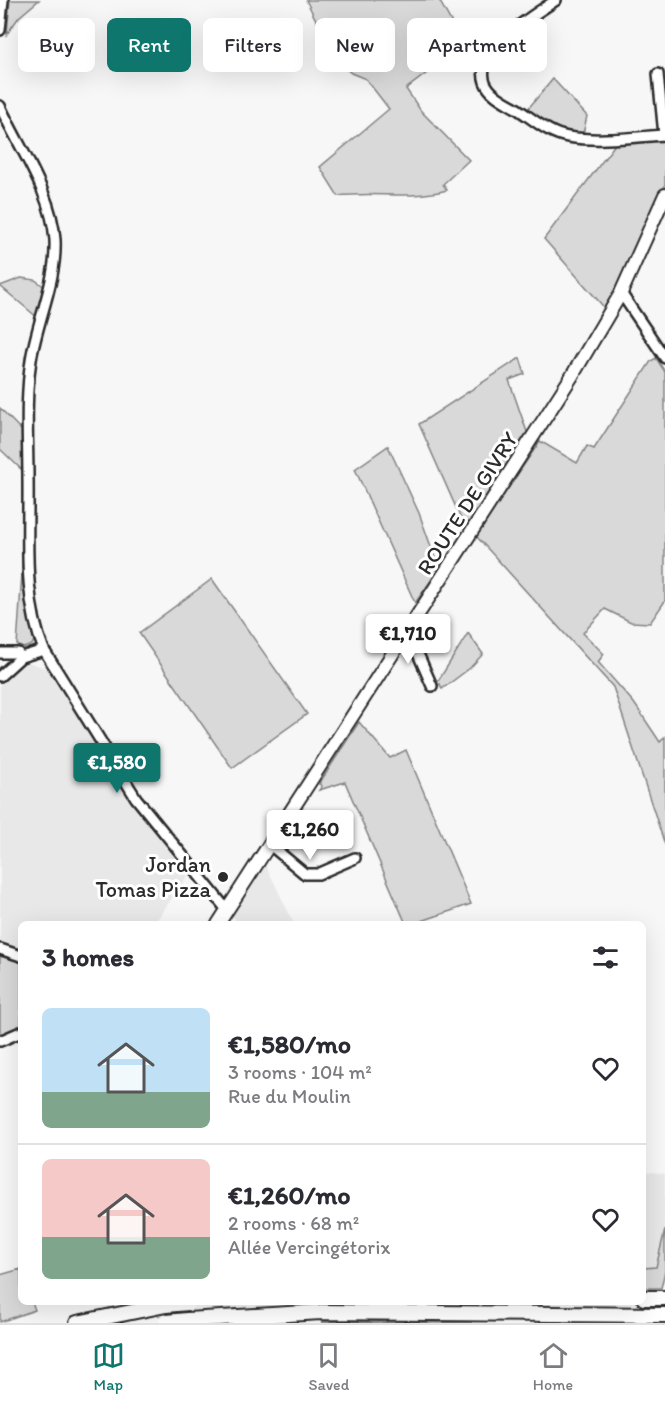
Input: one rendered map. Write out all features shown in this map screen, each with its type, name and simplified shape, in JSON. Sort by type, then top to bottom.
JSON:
[{"type":"highway","points":[[76,1323],[166,1305]]},
{"type":"highway","points":[[164,1323],[321,1312],[658,1315]]},
{"type":"main road","name":"ROUTE DE GIVRY","points":[[623,296],[665,195]]},
{"type":"main road","name":"ROUTE DE GIVRY","points":[[220,921],[572,376],[602,337],[665,216]]},
{"type":"street","points":[[0,30],[3,0]]},
{"type":"street","points":[[556,0],[514,29],[493,50],[484,74],[485,82],[492,92],[552,132],[568,137],[664,135],[658,74]]},
{"type":"street","points":[[0,106],[48,207],[55,242],[51,274],[30,363],[27,409],[29,579],[36,632],[44,650],[136,798],[227,910]]},
{"type":"street","points":[[623,296],[665,358]]},
{"type":"street","points":[[408,633],[432,686]]},
{"type":"street","points":[[0,676],[21,657],[44,650]]},
{"type":"street","points":[[0,653],[18,653],[21,657]]},
{"type":"street","points":[[269,844],[305,874],[318,874],[355,858]]},
{"type":"street","points":[[0,949],[18,955]]},
{"type":"street","points":[[0,1041],[18,1033]]},
{"type":"shaded area","points":[[10,0],[39,0],[18,18],[7,34]]},
{"type":"shaded area","points":[[306,0],[439,0],[449,18],[407,18],[407,72],[428,72],[406,89],[421,111],[469,160],[443,184],[447,190],[406,195],[338,196],[320,167],[389,109],[366,79],[350,72],[395,72],[395,18],[315,18]]},
{"type":"shaded area","points":[[553,79],[587,116],[583,134],[560,131],[526,111]]},
{"type":"shaded area","points":[[665,140],[665,186],[628,274],[605,312],[602,305],[544,239],[616,143]]},
{"type":"shaded area","points":[[21,278],[35,280],[45,287],[38,318],[0,286]]},
{"type":"shaded area","points":[[520,358],[525,374],[509,380],[527,432],[465,528],[419,424]]},
{"type":"shaded area","points":[[656,358],[665,372],[665,601],[650,623],[631,622],[605,609],[583,633],[604,654],[598,662],[634,703],[660,742],[665,737],[665,845],[613,687],[476,536],[540,441],[577,463],[587,446],[594,449],[651,361]]},
{"type":"shaded area","points":[[0,408],[25,434],[35,638],[32,645],[23,648],[17,645],[22,573],[22,470],[0,449]]},
{"type":"shaded area","points":[[388,446],[419,513],[439,569],[415,603],[355,469]]},
{"type":"shaded area","points":[[212,579],[307,714],[232,768],[139,633]]},
{"type":"shaded area","points":[[468,633],[483,654],[470,668],[442,689],[440,684],[435,686]]},
{"type":"shaded area","points":[[25,661],[48,669],[122,790],[188,875],[156,921],[18,921],[18,948],[0,943],[0,681]]},
{"type":"shaded area","points":[[359,722],[390,758],[406,750],[471,904],[422,921],[405,921],[345,782],[319,790],[322,786],[319,784]]},
{"type":"shaded area","points":[[265,865],[293,921],[236,921],[233,915]]},
{"type":"shaded area","points":[[0,956],[18,961],[18,1026],[0,1034]]},
{"type":"shaded area","points":[[646,1171],[665,1174],[665,1230],[656,1268],[646,1268]]},
{"type":"shaded area","points":[[665,1230],[665,1271],[661,1288],[646,1288],[646,1268],[656,1267]]},
{"type":"shaded area","points":[[18,1270],[18,1305],[33,1305],[35,1310],[0,1322],[0,1275]]},
{"type":"shaded area","points":[[321,1321],[472,1323],[322,1323]]},
{"type":"place","name":"Jordan Tomas Pizza","points":[[223,877]]}]
